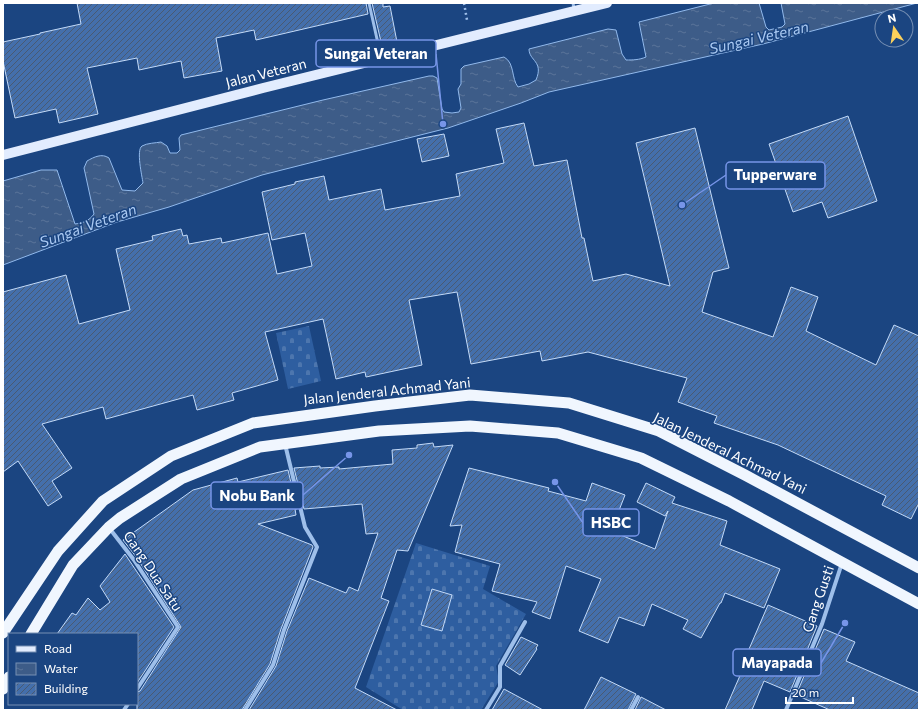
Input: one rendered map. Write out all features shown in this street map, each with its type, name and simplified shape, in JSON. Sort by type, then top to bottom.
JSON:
[{"type":"highway","name":"Jalan Jenderal Achmad Yani","points":[[3,633],[58,551],[103,501],[171,456],[253,423],[375,406],[470,396],[569,403],[659,431],[919,568]]},
{"type":"highway","points":[[32,633],[73,565],[108,527],[181,479],[260,448],[379,432],[470,426],[558,433],[641,458],[729,501],[919,604]]},
{"type":"highway","points":[[3,689],[8,679]]},
{"type":"main road","name":"Jalan Veteran","points":[[3,155],[381,59],[574,7],[607,3]]},
{"type":"street","points":[[245,710],[273,665],[284,630],[318,547],[305,527],[285,444]]},
{"type":"street","name":"Gang Dua Satu","points":[[108,527],[134,560],[178,627],[138,687]]},
{"type":"street","name":"Gang Gusti","points":[[786,710],[822,624],[843,562]]},
{"type":"street","points":[[486,710],[500,687],[500,666],[524,622]]},
{"type":"street","points":[[631,710],[638,697]]},
{"type":"lane","points":[[369,3],[381,59]]},
{"type":"green space","points":[[309,326],[321,381],[288,389],[276,333]]},
{"type":"green space","points":[[416,543],[490,566],[483,589],[526,614],[496,666],[499,681],[481,710],[403,710],[366,687]]},
{"type":"water","points":[[714,3],[759,3],[766,27],[769,30],[782,27],[785,24],[781,3],[917,3],[898,8],[874,8],[874,14],[763,44],[549,92],[448,128],[262,175],[169,207],[117,222],[3,265],[3,181],[41,170],[57,170],[75,224],[81,223],[88,220],[94,214],[84,168],[87,161],[95,157],[104,156],[109,158],[122,190],[135,191],[143,183],[139,152],[140,148],[144,145],[161,142],[167,146],[170,153],[177,153],[180,150],[179,138],[181,135],[429,76],[437,78],[442,109],[444,112],[459,112],[461,108],[458,89],[461,84],[461,69],[464,66],[504,57],[510,63],[514,79],[518,87],[536,80],[538,74],[536,62],[531,56],[529,49],[608,29],[616,30],[622,54],[626,60],[641,59],[646,57],[639,22]]},
{"type":"building","points":[[77,3],[366,3],[368,14],[256,40],[254,30],[216,38],[222,71],[184,78],[181,61],[139,70],[137,58],[87,68],[98,114],[59,123],[56,109],[15,118],[3,61],[3,42],[81,24]]},
{"type":"building","points":[[372,3],[383,3],[383,7],[390,6],[397,42],[382,46]]},
{"type":"building","points":[[848,116],[877,201],[828,218],[822,202],[793,212],[769,144]]},
{"type":"building","points":[[524,123],[534,166],[567,160],[582,238],[584,238],[593,281],[626,274],[670,286],[636,143],[695,128],[729,268],[713,272],[702,312],[773,337],[791,287],[818,297],[806,331],[876,365],[894,325],[919,336],[919,503],[911,519],[882,505],[886,496],[778,445],[714,423],[717,416],[678,402],[687,378],[588,352],[542,361],[540,351],[471,364],[457,292],[409,300],[422,365],[366,377],[365,372],[336,379],[323,319],[265,332],[278,380],[232,393],[234,400],[197,410],[193,395],[106,419],[103,407],[42,424],[72,468],[52,481],[62,497],[48,506],[18,461],[3,472],[3,292],[66,275],[79,324],[130,310],[116,249],[153,240],[152,236],[181,229],[183,236],[187,235],[189,244],[221,238],[222,243],[268,233],[277,274],[312,266],[305,233],[272,240],[262,192],[295,184],[295,182],[324,176],[329,200],[381,189],[385,210],[460,196],[456,174],[504,163],[496,129]]},
{"type":"building","points":[[444,134],[449,156],[422,162],[417,139]]},
{"type":"building","points":[[433,443],[434,447],[453,445],[408,551],[397,550],[381,598],[389,601],[355,688],[397,710],[249,710],[276,666],[287,631],[309,578],[346,593],[349,587],[358,591],[378,533],[366,534],[362,504],[304,509],[294,468],[320,466],[320,468],[339,467],[339,469],[393,464],[392,450],[417,448],[417,445]]},
{"type":"building","points":[[469,468],[549,488],[548,491],[586,501],[592,483],[625,495],[611,531],[655,549],[668,511],[665,516],[637,502],[646,483],[675,497],[672,503],[727,521],[720,545],[780,569],[764,608],[725,593],[701,638],[683,629],[688,620],[652,604],[644,626],[619,617],[608,643],[579,631],[601,579],[566,566],[550,619],[532,612],[537,602],[492,591],[500,564],[455,552],[462,525],[450,526]]},
{"type":"building","points":[[288,470],[297,509],[295,509],[296,515],[258,524],[312,545],[313,547],[281,629],[270,664],[242,710],[137,710],[138,692],[140,691],[181,627],[137,558],[123,540],[193,490],[237,478],[238,482]]},
{"type":"building","points":[[125,554],[174,627],[138,681],[138,633],[58,633],[72,613],[76,615],[88,598],[100,610],[110,602],[100,586]]},
{"type":"building","points":[[432,589],[452,595],[442,631],[421,625]]},
{"type":"building","points":[[768,605],[817,626],[790,692],[764,681],[752,710],[725,710],[742,671],[740,670]]},
{"type":"building","points":[[824,629],[855,642],[846,661],[919,693],[919,710],[830,710],[796,695]]},
{"type":"building","points":[[521,637],[538,645],[536,648],[537,649],[520,675],[505,665]]},
{"type":"building","points":[[601,677],[636,694],[628,710],[584,710]]},
{"type":"building","points":[[504,689],[543,710],[492,710]]},
{"type":"building","points":[[641,697],[666,710],[635,710]]},
{"type":"place","name":"Sungai Veteran","points":[[443,124]]},
{"type":"place","name":"Tupperware","points":[[682,205]]},
{"type":"place","name":"Nobu Bank","points":[[349,455]]},
{"type":"place","name":"HSBC","points":[[555,482]]},
{"type":"place","name":"Mayapada","points":[[845,623]]}]
